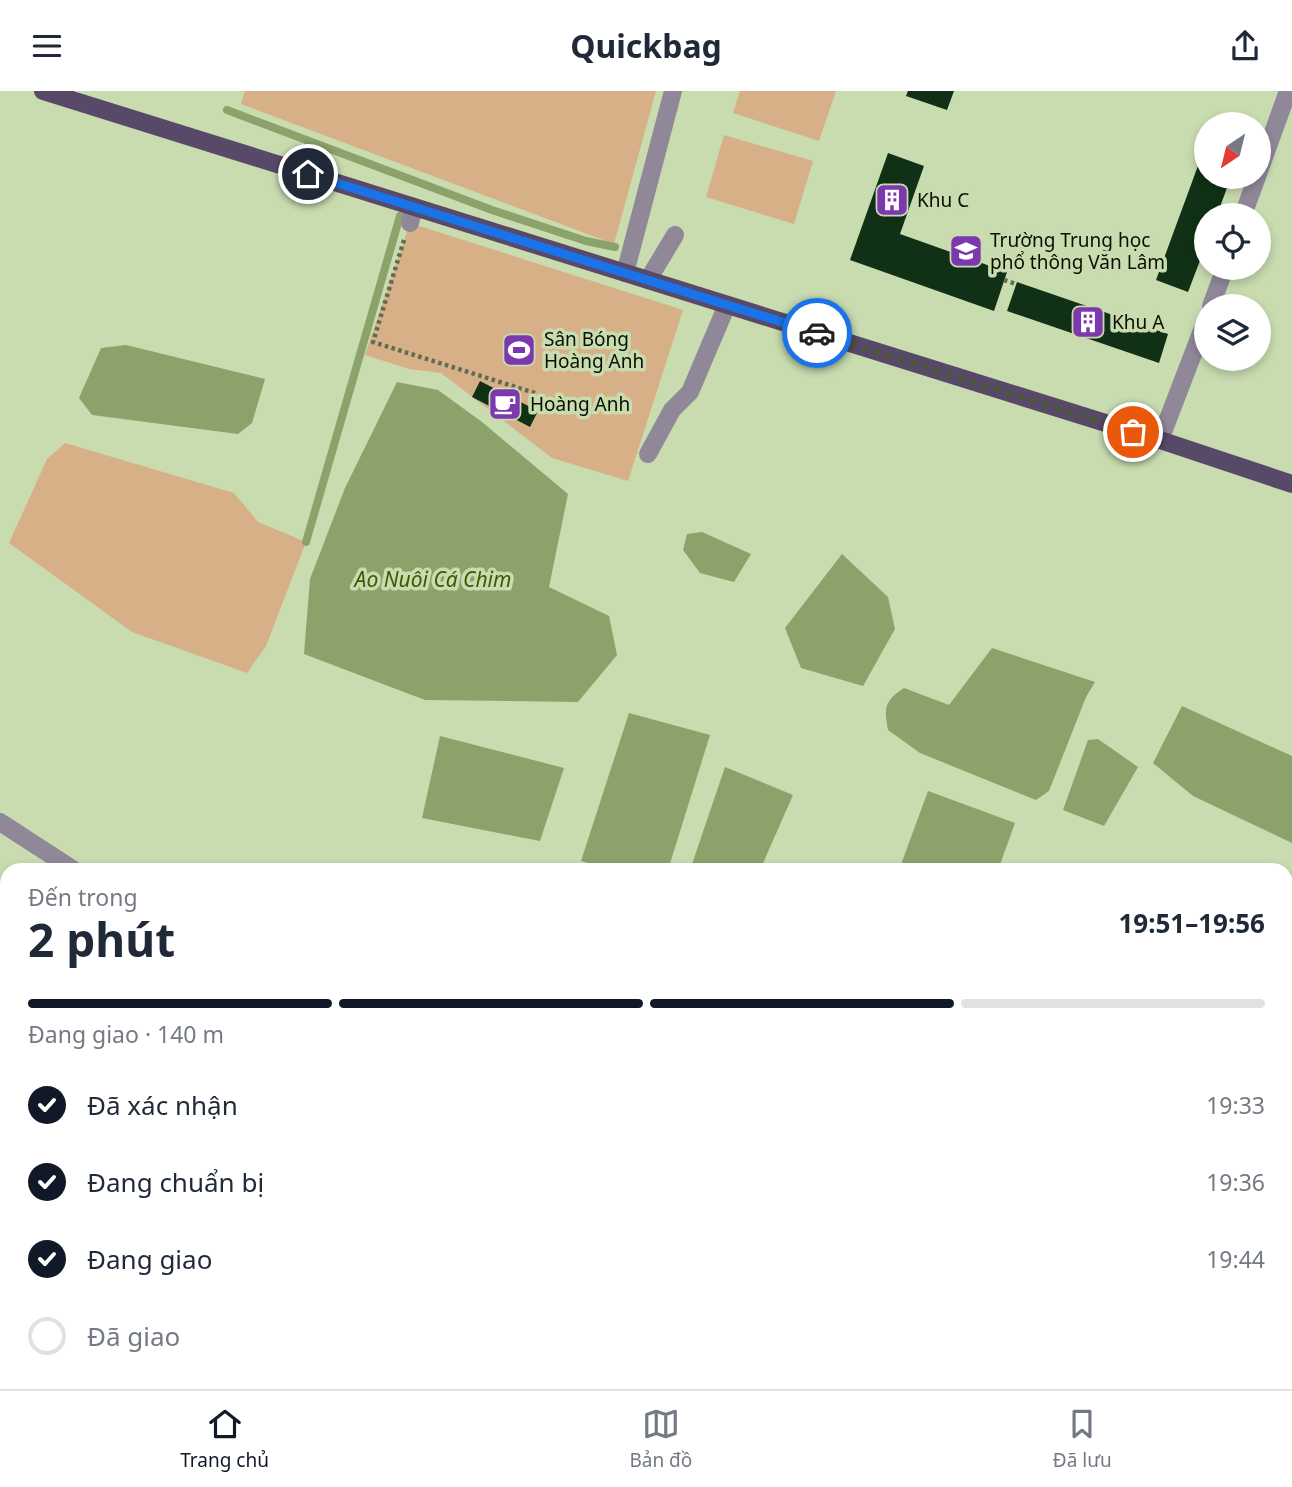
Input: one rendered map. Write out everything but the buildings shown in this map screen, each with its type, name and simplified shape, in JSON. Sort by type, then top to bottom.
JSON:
[{"type":"main road","points":[[43,91],[412,215],[648,280],[1292,484]]},
{"type":"street","points":[[625,273],[673,91]]},
{"type":"street","points":[[1271,130],[1288,91]]},
{"type":"street","points":[[648,280],[675,235]]},
{"type":"street","points":[[648,454],[671,410],[690,392],[727,305]]},
{"type":"street","points":[[1160,440],[1194,339]]},
{"type":"street","points":[[0,822],[63,863]]},
{"type":"path","points":[[412,215],[373,342],[538,394]]},
{"type":"path","points":[[1004,280],[1016,284]]},
{"type":"shaded area","points":[[245,91],[656,91],[614,244],[241,104]]},
{"type":"shaded area","points":[[740,91],[836,91],[819,141],[733,113]]},
{"type":"shaded area","points":[[724,135],[813,161],[794,224],[706,197]]},
{"type":"shaded area","name":"Sân Bóng Hoàng Anh","points":[[410,223],[683,310],[628,481],[552,458],[441,373],[409,369],[365,355]]},
{"type":"shaded area","points":[[65,443],[234,493],[258,522],[306,542],[266,646],[247,673],[132,632],[9,543],[47,459]]},
{"type":"water","points":[[126,345],[265,379],[252,423],[238,434],[92,415],[79,398],[101,348]]},
{"type":"water","name":"Ao Nuôi Cá Chim","points":[[397,382],[438,390],[482,422],[568,494],[549,587],[609,616],[617,655],[578,702],[425,700],[304,654],[310,579],[345,488]]},
{"type":"water","points":[[702,532],[751,554],[734,582],[700,573],[683,550],[687,534]]},
{"type":"water","points":[[842,554],[888,597],[895,629],[863,686],[801,668],[785,628]]},
{"type":"water","points":[[992,648],[1095,682],[1086,697],[1049,791],[1036,800],[920,753],[888,730],[887,706],[897,693],[904,688],[949,705]]},
{"type":"water","points":[[1182,706],[1292,756],[1292,843],[1193,796],[1153,763]]},
{"type":"water","points":[[629,713],[710,735],[670,863],[581,861]]},
{"type":"water","points":[[440,736],[564,768],[540,841],[422,818]]},
{"type":"water","points":[[1098,739],[1138,767],[1104,826],[1063,810],[1088,740]]},
{"type":"water","points":[[725,767],[793,795],[763,863],[692,863]]},
{"type":"water","points":[[928,791],[1015,823],[1001,863],[902,863]]},
{"type":"waterway","points":[[227,110],[492,210],[586,241],[615,247]]},
{"type":"waterway","points":[[306,542],[400,216]]},
{"type":"way so far","points":[[817,333],[1133,432]]},
{"type":"place","name":"Khu C","points":[[892,200]]},
{"type":"place","name":"Trường Trung học phổ thông Văn Lâm","points":[[966,251]]},
{"type":"place","name":"Khu A","points":[[1088,322]]},
{"type":"place","name":"Sân Bóng Hoàng Anh","points":[[519,350]]},
{"type":"place","name":"Hoàng Anh","points":[[505,404]]},
{"type":"route","points":[[308,174],[817,333]]}]
